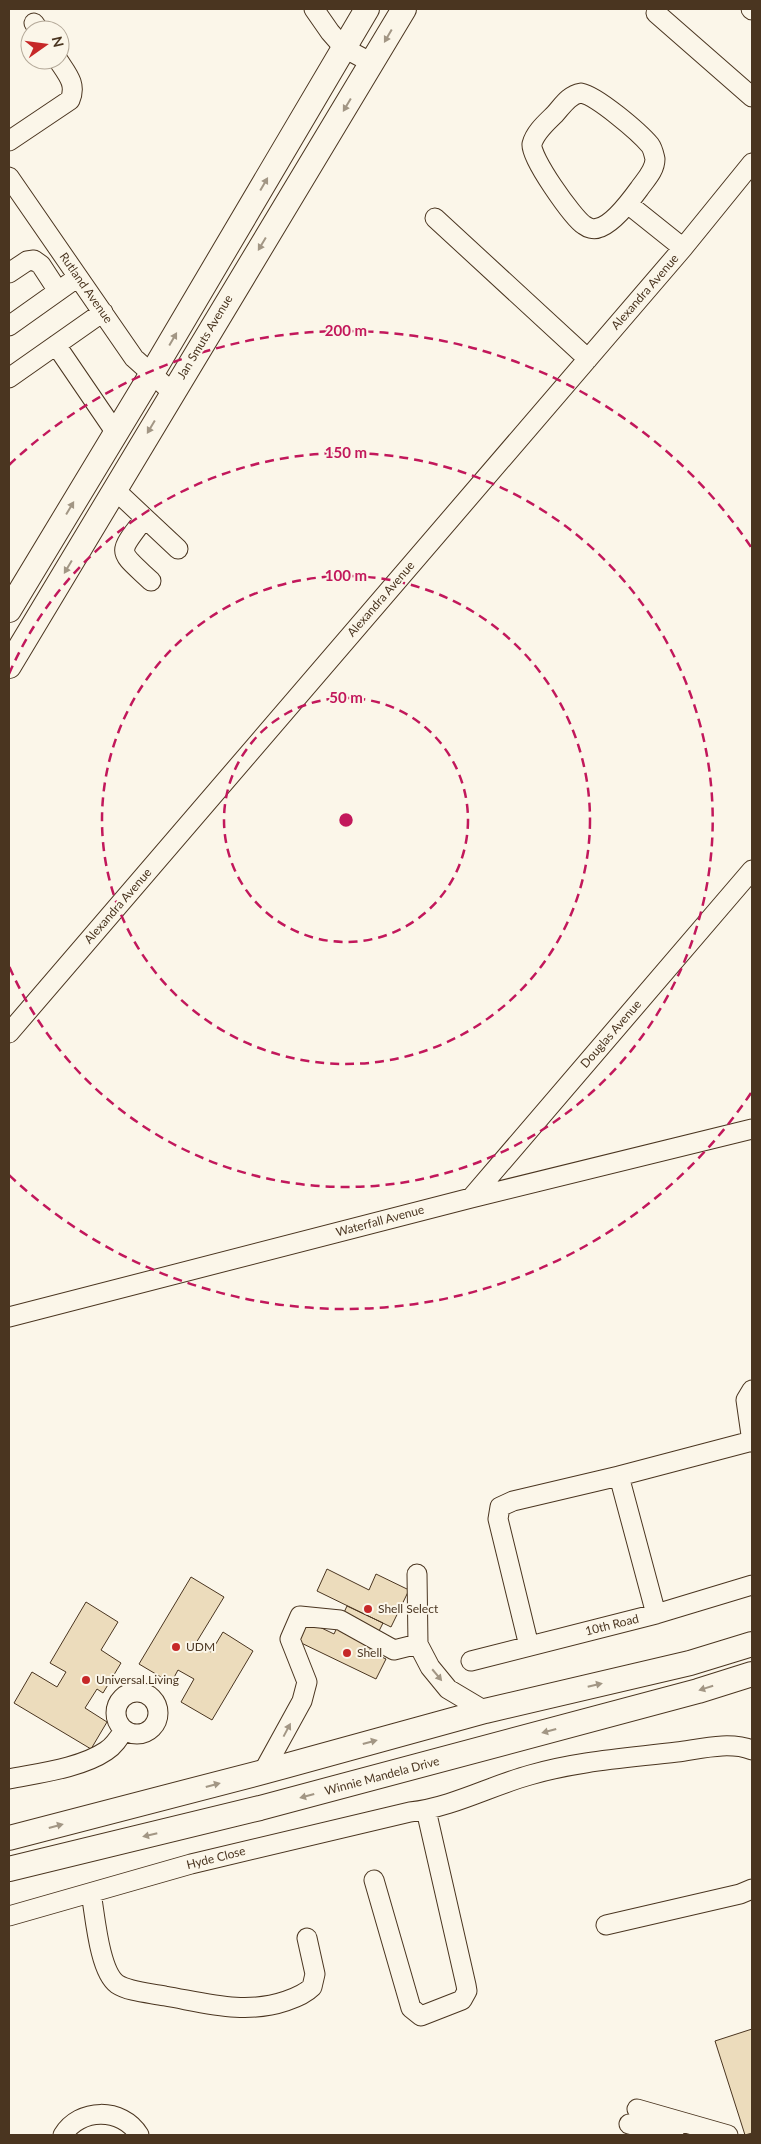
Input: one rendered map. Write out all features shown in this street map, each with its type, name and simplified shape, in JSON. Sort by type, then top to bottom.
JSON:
[{"type":"main road","points":[[9,610],[152,375],[367,9]]},
{"type":"main road","name":"Jan Smuts Avenue","points":[[9,666],[404,9]]},
{"type":"main road","points":[[9,1838],[263,1772],[484,1711],[690,1663],[752,1644]]},
{"type":"main road","name":"Winnie Mandela Drive","points":[[9,1869],[260,1808],[631,1709],[752,1674]]},
{"type":"street","points":[[314,9],[344,48],[372,63]]},
{"type":"street","points":[[656,13],[752,97]]},
{"type":"street","points":[[9,141],[70,100],[73,92],[73,82],[65,70]]},
{"type":"street","points":[[581,93],[597,99],[646,141],[652,150],[655,160],[654,167],[628,204],[602,227],[594,229],[585,226],[543,173],[534,156],[532,144],[539,131],[572,96],[581,93]]},
{"type":"street","name":"Alexandra Avenue","points":[[9,1033],[682,248],[752,163]]},
{"type":"street","name":"Rutland Avenue","points":[[9,177],[134,358],[172,392]]},
{"type":"street","points":[[628,204],[682,248]]},
{"type":"street","points":[[435,218],[588,358]]},
{"type":"street","points":[[9,273],[26,261],[34,260],[41,265],[58,291]]},
{"type":"street","points":[[9,326],[78,277]]},
{"type":"street","points":[[9,378],[103,312]]},
{"type":"street","points":[[56,344],[116,433]]},
{"type":"street","points":[[114,489],[178,549]]},
{"type":"street","points":[[145,518],[125,544],[124,550],[127,558],[152,581]]},
{"type":"street","name":"Douglas Avenue","points":[[471,1198],[752,870]]},
{"type":"street","name":"Waterfall Avenue","points":[[9,1318],[471,1198],[752,1129]]},
{"type":"street","points":[[529,1646],[498,1519],[500,1508],[513,1501],[752,1442],[746,1400],[752,1390]]},
{"type":"street","points":[[619,1476],[656,1614]]},
{"type":"street","points":[[417,1574],[418,1644],[430,1667],[448,1688],[484,1711]]},
{"type":"street","name":"10th Road","points":[[471,1661],[656,1614],[752,1585]]},
{"type":"street","points":[[263,1772],[302,1701],[307,1682],[290,1639],[300,1616],[340,1620],[394,1650],[418,1644]]},
{"type":"street","points":[[9,1779],[80,1763],[97,1757],[112,1746],[124,1730]]},
{"type":"street","name":"Hyde Close","points":[[9,1916],[191,1864],[401,1814],[426,1810],[559,1767],[730,1746],[752,1750]]},
{"type":"street","points":[[374,1880],[411,2008],[421,2016],[462,2000],[467,1991],[466,1985],[426,1810]]},
{"type":"street","points":[[606,1925],[740,1894],[752,1889]]},
{"type":"street","points":[[91,1893],[101,1949],[110,1975],[117,1984],[138,1990],[235,2008],[254,2009],[292,2000],[312,1987],[315,1974],[307,1938]]},
{"type":"street","points":[[62,2135],[74,2121],[84,2116],[97,2114],[111,2116],[129,2123],[138,2135]]},
{"type":"street","points":[[674,2135],[633,2116],[728,2135]]},
{"type":"building","points":[[327,1569],[369,1590],[376,1574],[409,1590],[391,1627],[317,1591]]},
{"type":"building","name":"UDM","points":[[191,1577],[224,1597],[196,1643],[211,1652],[223,1632],[253,1651],[212,1720],[181,1702],[194,1679],[178,1670],[171,1683],[139,1664]]},
{"type":"building","name":"Universal Living","points":[[86,1602],[118,1622],[101,1650],[121,1663],[103,1693],[97,1689],[85,1708],[107,1722],[91,1749],[14,1703],[32,1672],[57,1687],[66,1672],[50,1663]]},
{"type":"building","points":[[347,1606],[383,1623],[369,1651],[386,1659],[376,1679],[295,1640],[305,1620],[334,1634]]},
{"type":"building","points":[[752,2029],[752,2133],[745,2135],[715,2041]]},
{"type":"place","name":"Shell Select","points":[[368,1609]]},
{"type":"place","name":"UDM","points":[[176,1647]]},
{"type":"place","name":"Shell","points":[[347,1653]]},
{"type":"place","name":"Universal Living","points":[[86,1680]]}]
